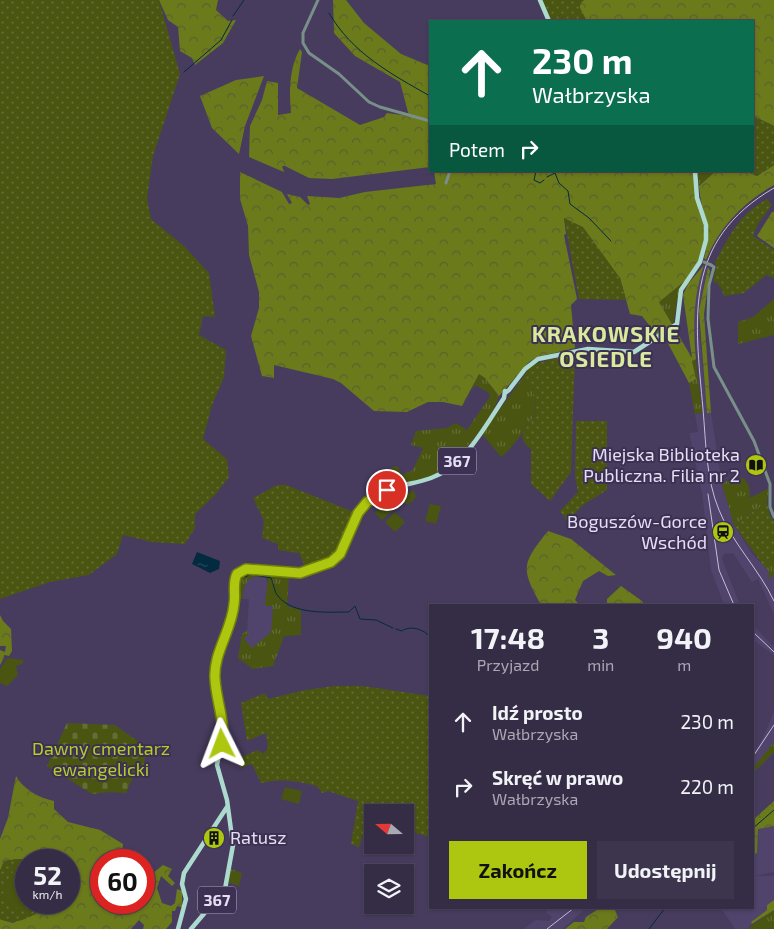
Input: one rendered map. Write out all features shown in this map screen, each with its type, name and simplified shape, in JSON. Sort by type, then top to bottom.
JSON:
[{"type":"main road","points":[[540,0],[549,20]]},
{"type":"main road","points":[[695,172],[699,207],[707,233],[702,260]]},
{"type":"main road","name":"367","points":[[192,929],[225,889],[233,837],[217,765],[223,732],[214,678],[218,657],[233,613],[234,582],[240,572],[246,569],[300,573],[336,558],[343,548],[354,519],[367,502],[387,490],[426,480],[443,472],[470,448],[503,400],[504,392],[511,388],[525,369],[538,359],[588,349],[634,352],[675,327],[678,320],[682,290],[702,260]]},
{"type":"main road","name":"367","points":[[178,929],[186,899],[182,884],[184,873],[227,810]]},
{"type":"street","points":[[318,0],[303,33],[303,42],[310,53],[339,74],[370,102],[380,107],[429,121]]},
{"type":"street","points":[[446,183],[450,172]]},
{"type":"street","points":[[702,260],[714,267],[709,285],[708,319],[714,367],[754,441],[770,484],[770,507],[774,517]]},
{"type":"shaded area","points":[[704,265],[708,267],[701,297],[699,325],[707,413],[711,413],[722,484],[734,525],[753,555],[774,575],[774,614],[758,579],[752,582],[733,553],[724,554],[722,559],[740,604],[724,604],[711,570],[702,493],[690,437],[690,433],[698,432],[695,414],[702,413],[693,313],[695,296]]},
{"type":"shaded area","points":[[248,576],[266,578],[274,605],[273,632],[252,651],[240,638],[247,630],[249,599],[241,599]]},
{"type":"shaded area","points":[[754,626],[774,647],[774,655],[754,641]]},
{"type":"shaded area","points":[[774,712],[774,752],[754,772],[754,752],[760,744]]},
{"type":"shaded area","points":[[774,826],[774,872],[755,876],[774,876],[774,900],[767,905],[767,910],[751,922],[752,924],[747,929],[735,929],[722,909],[754,909],[754,854],[757,853],[758,828]]},
{"type":"shaded area","points":[[550,909],[585,909],[563,929],[523,929],[536,920],[549,921],[552,917],[545,912]]},
{"type":"green space","points":[[0,0],[159,0],[180,74],[153,156],[147,198],[151,219],[184,246],[209,273],[215,317],[203,316],[199,335],[226,350],[224,377],[212,405],[203,439],[227,459],[229,477],[215,495],[195,514],[195,528],[185,544],[151,542],[123,535],[117,554],[89,575],[50,582],[0,599]]},
{"type":"green space","points":[[159,0],[218,0],[216,10],[228,21],[236,20],[223,43],[195,65],[192,58],[180,51],[178,27],[168,20]]},
{"type":"green space","points":[[333,0],[346,0],[364,23],[401,54],[429,66],[429,167],[332,179],[309,178],[285,166],[282,166],[284,172],[249,157],[250,126],[262,100],[267,81],[278,83],[278,115],[291,113],[291,80],[296,56],[300,49],[302,52],[297,88],[360,125],[384,117],[387,113],[409,116],[400,82],[355,56],[334,33]]},
{"type":"green space","points":[[542,0],[584,0],[579,6],[586,20],[550,20]]},
{"type":"green space","points":[[581,0],[774,0],[774,126],[754,116],[754,20],[583,20],[579,10]]},
{"type":"green space","points":[[264,76],[245,126],[239,154],[212,128],[200,96],[236,80]]},
{"type":"green space","points":[[754,116],[774,126],[774,165],[757,176],[747,172],[754,172]]},
{"type":"green space","points":[[774,165],[774,185],[753,199],[734,216],[711,248],[706,260],[704,258],[707,229],[699,186],[715,172],[747,172],[757,176]]},
{"type":"green space","points":[[240,172],[282,192],[289,204],[292,203],[287,194],[300,197],[308,205],[310,204],[307,196],[339,198],[365,192],[436,184],[434,172],[693,172],[705,240],[697,265],[686,280],[659,302],[692,358],[683,295],[688,284],[704,265],[700,277],[695,312],[696,359],[692,361],[696,379],[689,383],[662,332],[657,335],[642,316],[630,314],[620,278],[564,218],[566,234],[564,235],[577,299],[571,305],[575,348],[537,357],[529,362],[499,396],[485,378],[479,374],[462,406],[443,402],[428,402],[407,412],[374,411],[341,383],[333,379],[274,365],[274,378],[262,376],[251,336],[259,308],[259,292],[249,255],[248,226],[240,199]]},
{"type":"green space","points":[[697,172],[715,172],[699,186]]},
{"type":"green space","points":[[767,199],[772,205],[758,224],[753,236],[774,250],[774,278],[766,275],[744,293],[724,296],[721,288],[716,282],[713,282],[715,262],[742,219],[748,212]]},
{"type":"green space","points":[[772,212],[774,212],[774,248],[757,236]]},
{"type":"green space","points":[[564,218],[583,227],[620,278],[626,300],[579,299]]},
{"type":"green space","points":[[708,267],[710,271],[704,314],[711,413],[707,413],[699,311]]},
{"type":"green space","points":[[686,280],[677,300],[673,325],[659,302]]},
{"type":"green space","points":[[774,299],[774,335],[738,344],[738,322],[753,317]]},
{"type":"green space","points":[[575,353],[571,472],[550,501],[531,484],[531,449],[525,444],[522,436],[531,421],[536,404],[530,379],[526,382],[521,380],[531,365]]},
{"type":"green space","points":[[696,359],[702,413],[695,414],[689,383],[696,379],[692,360]]},
{"type":"green space","points":[[479,374],[485,378],[499,396],[483,427],[456,459],[439,472],[421,479],[390,486],[391,468],[397,466],[402,475],[413,470],[423,448],[411,445],[416,431],[447,428],[456,423],[467,430],[490,394],[476,385],[471,391]]},
{"type":"green space","points":[[530,378],[535,398],[534,415],[521,435],[501,457],[482,434],[521,380],[526,382]]},
{"type":"green space","points":[[576,421],[607,421],[607,490],[583,505],[567,521],[560,511],[578,492],[575,477]]},
{"type":"green space","points":[[736,476],[737,480],[744,478],[749,486],[750,498],[769,488],[767,502],[734,525],[722,484]]},
{"type":"green space","points":[[277,485],[286,485],[354,512],[337,552],[328,560],[306,569],[299,553],[278,550],[278,544],[262,538],[264,521],[253,498]]},
{"type":"green space","points":[[413,490],[416,496],[412,502],[406,504],[399,500]]},
{"type":"green space","points":[[385,502],[393,510],[382,520],[375,513]]},
{"type":"green space","points":[[767,502],[770,516],[774,521],[774,557],[763,565],[734,525]]},
{"type":"green space","points":[[430,504],[441,506],[436,524],[425,521]]},
{"type":"green space","points":[[395,512],[405,522],[395,532],[385,522]]},
{"type":"green space","points":[[548,531],[571,539],[616,575],[608,576],[599,571],[583,581],[575,600],[579,604],[540,604],[527,574],[529,559]]},
{"type":"green space","points":[[774,557],[774,575],[769,579],[769,571],[763,565]]},
{"type":"green space","points":[[246,571],[289,576],[287,606],[301,610],[301,635],[284,636],[273,666],[253,669],[238,658],[242,634],[247,631],[249,633],[244,639],[252,648],[271,632],[273,606],[265,606],[268,578],[257,576],[249,579],[242,597],[248,598],[238,599],[236,578]]},
{"type":"green space","points":[[621,586],[644,604],[607,604],[607,599]]},
{"type":"green space","points":[[0,615],[11,629],[12,651],[9,656],[4,655],[0,665],[0,650],[5,652],[6,646],[0,646]]},
{"type":"green space","points":[[7,658],[24,660],[22,664],[16,666],[18,675],[7,686],[0,683],[0,669]]},
{"type":"green space","points":[[335,686],[363,686],[429,696],[429,837],[414,833],[414,804],[364,804],[364,831],[359,847],[351,844],[358,801],[328,791],[322,793],[317,786],[303,783],[282,780],[261,783],[252,764],[240,768],[241,757],[258,750],[263,754],[268,748],[266,733],[247,741],[241,703],[265,693],[268,699],[305,690]]},
{"type":"green space","name":"Dawny cmentarz ewangelicki","points":[[67,723],[115,725],[147,748],[143,767],[133,777],[126,793],[92,794],[47,766]]},
{"type":"green space","points":[[774,742],[774,752],[754,772],[754,767]]},
{"type":"green space","points":[[16,776],[32,792],[54,801],[54,809],[68,822],[100,830],[123,844],[122,849],[90,849],[90,914],[155,914],[155,872],[163,865],[172,869],[168,876],[175,883],[172,886],[161,876],[157,888],[162,903],[171,906],[175,903],[177,889],[182,891],[182,907],[177,906],[175,911],[172,911],[172,922],[166,929],[143,929],[144,925],[139,920],[131,929],[0,929],[0,919],[13,923],[31,914],[80,914],[80,849],[15,849],[15,859],[4,861],[0,871],[0,839],[8,818]]},
{"type":"green space","points":[[285,787],[302,791],[299,804],[281,799]]},
{"type":"green space","points":[[774,801],[774,826],[758,829],[757,853],[754,854],[754,819]]},
{"type":"green space","points":[[15,859],[15,914],[35,914],[20,921],[13,922],[0,919],[0,871],[4,861]]},
{"type":"green space","points":[[15,867],[15,907],[0,900]]},
{"type":"green space","points":[[231,869],[242,873],[239,886],[228,882]]},
{"type":"green space","points":[[774,900],[774,910],[752,924],[751,922],[767,910],[767,905]]},
{"type":"green space","points":[[598,909],[614,909],[618,917],[607,929],[565,929],[574,922],[584,922],[586,917]]},
{"type":"green space","points":[[774,910],[774,929],[747,929]]},
{"type":"water","points":[[197,552],[220,561],[219,569],[210,573],[192,564]]},
{"type":"waterway","points":[[233,16],[244,0]]},
{"type":"waterway","points":[[329,13],[338,27],[361,51],[387,71],[429,95]]},
{"type":"waterway","points":[[184,72],[221,40],[232,20]]},
{"type":"waterway","points":[[536,172],[534,180],[540,183],[544,180]]},
{"type":"waterway","points":[[547,177],[555,173],[559,183],[568,191],[570,204],[589,218],[611,241]]},
{"type":"waterway","points":[[245,577],[251,574],[271,578],[277,594],[292,607],[311,611],[349,612],[355,606],[360,619],[376,620],[393,628]]},
{"type":"waterway","points":[[396,629],[402,631],[409,628],[417,629],[429,636]]},
{"type":"waterway","points":[[754,827],[774,810]]},
{"type":"waterway","points":[[649,929],[664,909]]},
{"type":"railway","points":[[774,188],[744,209],[723,232],[709,257],[701,285],[698,313],[700,376],[711,486],[724,522],[774,601]]},
{"type":"railway","points":[[708,494],[719,570],[734,604]]},
{"type":"railway","points":[[754,633],[774,652]]},
{"type":"railway","points":[[754,755],[774,725]]},
{"type":"railway","points":[[547,929],[573,909]]},
{"type":"place","name":"Miejska Biblioteka Publiczna. Filia nr 2","points":[[756,465]]},
{"type":"place","name":"Boguszów-Gorce Wschód","points":[[723,532]]},
{"type":"place","name":"Ratusz","points":[[214,838]]},
{"type":"district","name":"KRAKOWSKIE OSIEDLE","points":[[606,346]]},
{"type":"route","points":[[222,744],[223,732],[214,678],[218,657],[233,613],[235,577],[242,570],[246,569],[295,574],[306,572],[331,562],[340,554],[358,513],[367,502],[387,490]]}]
